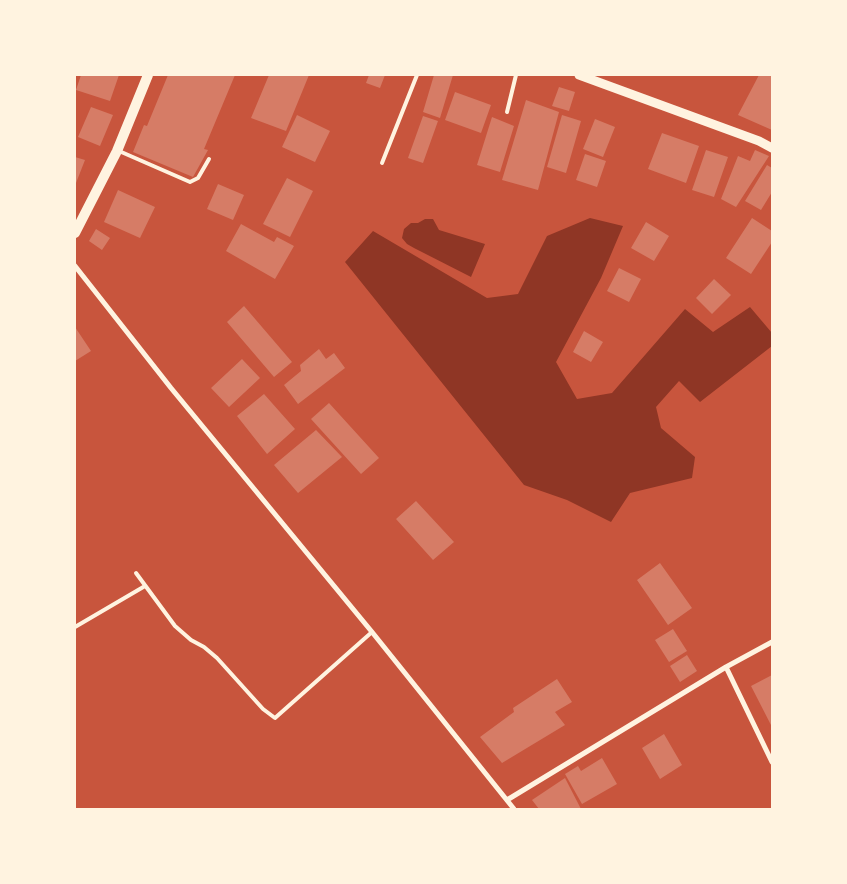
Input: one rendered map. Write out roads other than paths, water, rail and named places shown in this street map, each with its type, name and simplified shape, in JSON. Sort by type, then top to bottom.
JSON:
[{"type":"main road","points":[[75,233],[117,150],[148,75]]},
{"type":"street","points":[[579,75],[759,141],[772,148]]},
{"type":"street","points":[[75,266],[171,388],[372,632],[514,809]]},
{"type":"street","points":[[507,800],[726,667],[772,642]]},
{"type":"street","points":[[726,667],[772,762]]},
{"type":"lane","points":[[382,163],[418,75]]},
{"type":"lane","points":[[507,112],[516,75]]},
{"type":"lane","points":[[117,150],[190,182],[198,178],[209,160]]},
{"type":"lane","points":[[136,573],[175,626],[217,658],[262,709],[275,718],[372,632]]},
{"type":"lane","points":[[75,627],[145,586]]}]
